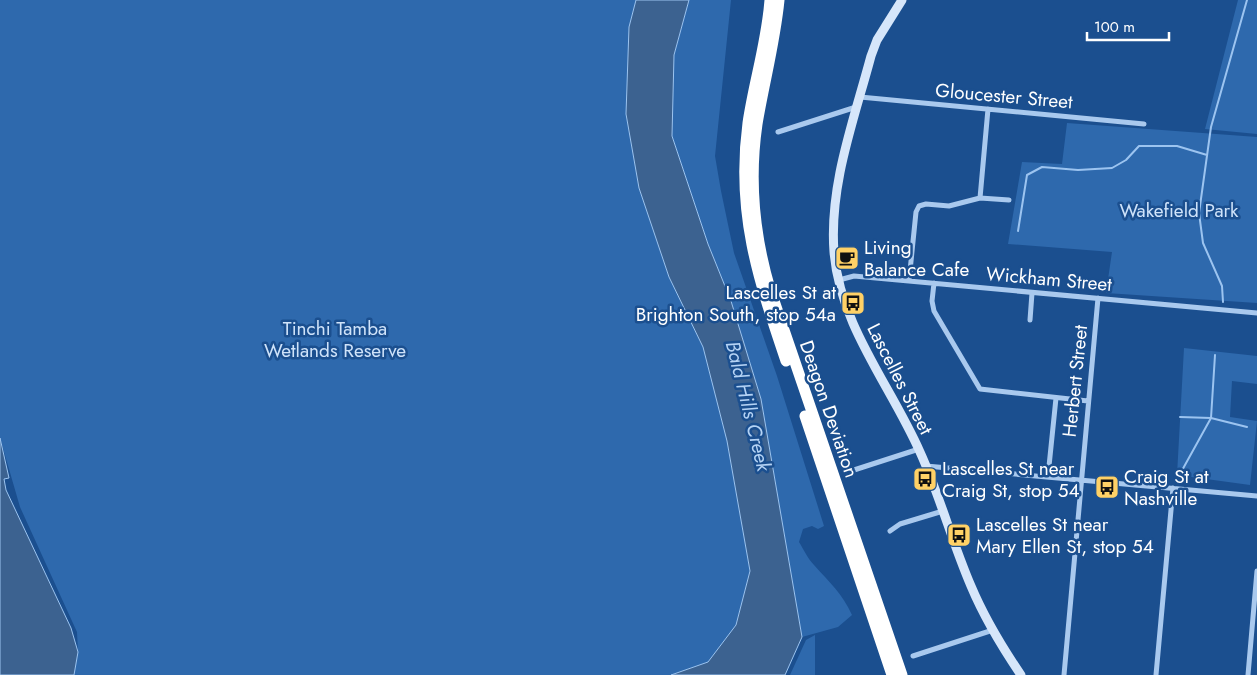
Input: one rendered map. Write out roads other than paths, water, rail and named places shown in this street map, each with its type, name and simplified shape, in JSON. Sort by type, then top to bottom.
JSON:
[{"type":"highway","name":"Deagon Deviation","points":[[770,0],[746,145],[745,199],[749,236],[766,302],[892,675]]},
{"type":"highway","name":"Deagon Deviation","points":[[779,0],[773,49],[758,123],[754,156],[754,198],[760,253],[773,299],[902,675]]},
{"type":"street","name":"Lascelles Street","points":[[902,0],[874,48],[860,97],[834,202],[834,252],[839,280],[860,338],[919,449],[970,585],[993,630],[1021,675]]},
{"type":"street","name":"Gloucester Street","points":[[860,97],[1144,124]]},
{"type":"street","points":[[778,132],[852,108],[857,109]]},
{"type":"street","points":[[980,198],[988,109]]},
{"type":"street","points":[[909,281],[917,204],[949,206],[980,198],[1009,200]]},
{"type":"street","name":"Wickham Street","points":[[839,280],[854,276],[1257,313]]},
{"type":"street","points":[[934,283],[932,301],[934,311],[980,389],[1088,401]]},
{"type":"street","points":[[1030,320],[1032,293]]},
{"type":"street","name":"Herbert Street","points":[[1064,675],[1098,298]]},
{"type":"street","points":[[1048,476],[1056,398]]},
{"type":"street","points":[[854,470],[919,449]]},
{"type":"street","points":[[926,466],[1257,496]]},
{"type":"street","points":[[1156,675],[1173,488]]},
{"type":"street","points":[[890,530],[900,524],[943,511]]},
{"type":"street","points":[[1248,675],[1255,616],[1257,571]]},
{"type":"street","points":[[913,656],[993,630]]},
{"type":"water","name":"Bald Hills Creek","points":[[636,0],[689,0],[674,55],[672,136],[708,244],[731,301],[761,399],[802,637],[785,675],[671,675],[708,662],[736,625],[750,571],[727,441],[703,347],[669,277],[639,188],[626,114],[629,27]]},
{"type":"water","points":[[0,438],[9,478],[4,479],[6,490],[71,628],[78,652],[74,675],[0,675]]},
{"type":"waterway","points":[[1223,302],[1222,286],[1203,243],[1199,213],[1211,127],[1247,0]]},
{"type":"waterway","points":[[1018,231],[1027,175],[1042,167],[1078,170],[1112,168],[1126,160],[1139,146],[1177,146],[1207,155]]},
{"type":"waterway","points":[[1180,474],[1211,418],[1215,355]]},
{"type":"waterway","points":[[1180,417],[1211,418],[1247,427]]},
{"type":"place","name":"Living Balance Cafe","points":[[847,258]]},
{"type":"place","name":"Lascelles St at Brighton South, stop 54a","points":[[853,303]]},
{"type":"place","name":"Lascelles St near Craig St, stop 54","points":[[925,479]]},
{"type":"place","name":"Craig St at Nashville","points":[[1107,487]]},
{"type":"place","name":"Lascelles St near Mary Ellen St, stop 54","points":[[959,535]]},
{"type":"park label","name":"Wakefield Park","points":[[1179,210]]},
{"type":"park label","name":"Tinchi Tamba Wetlands Reserve","points":[[335,339]]}]
